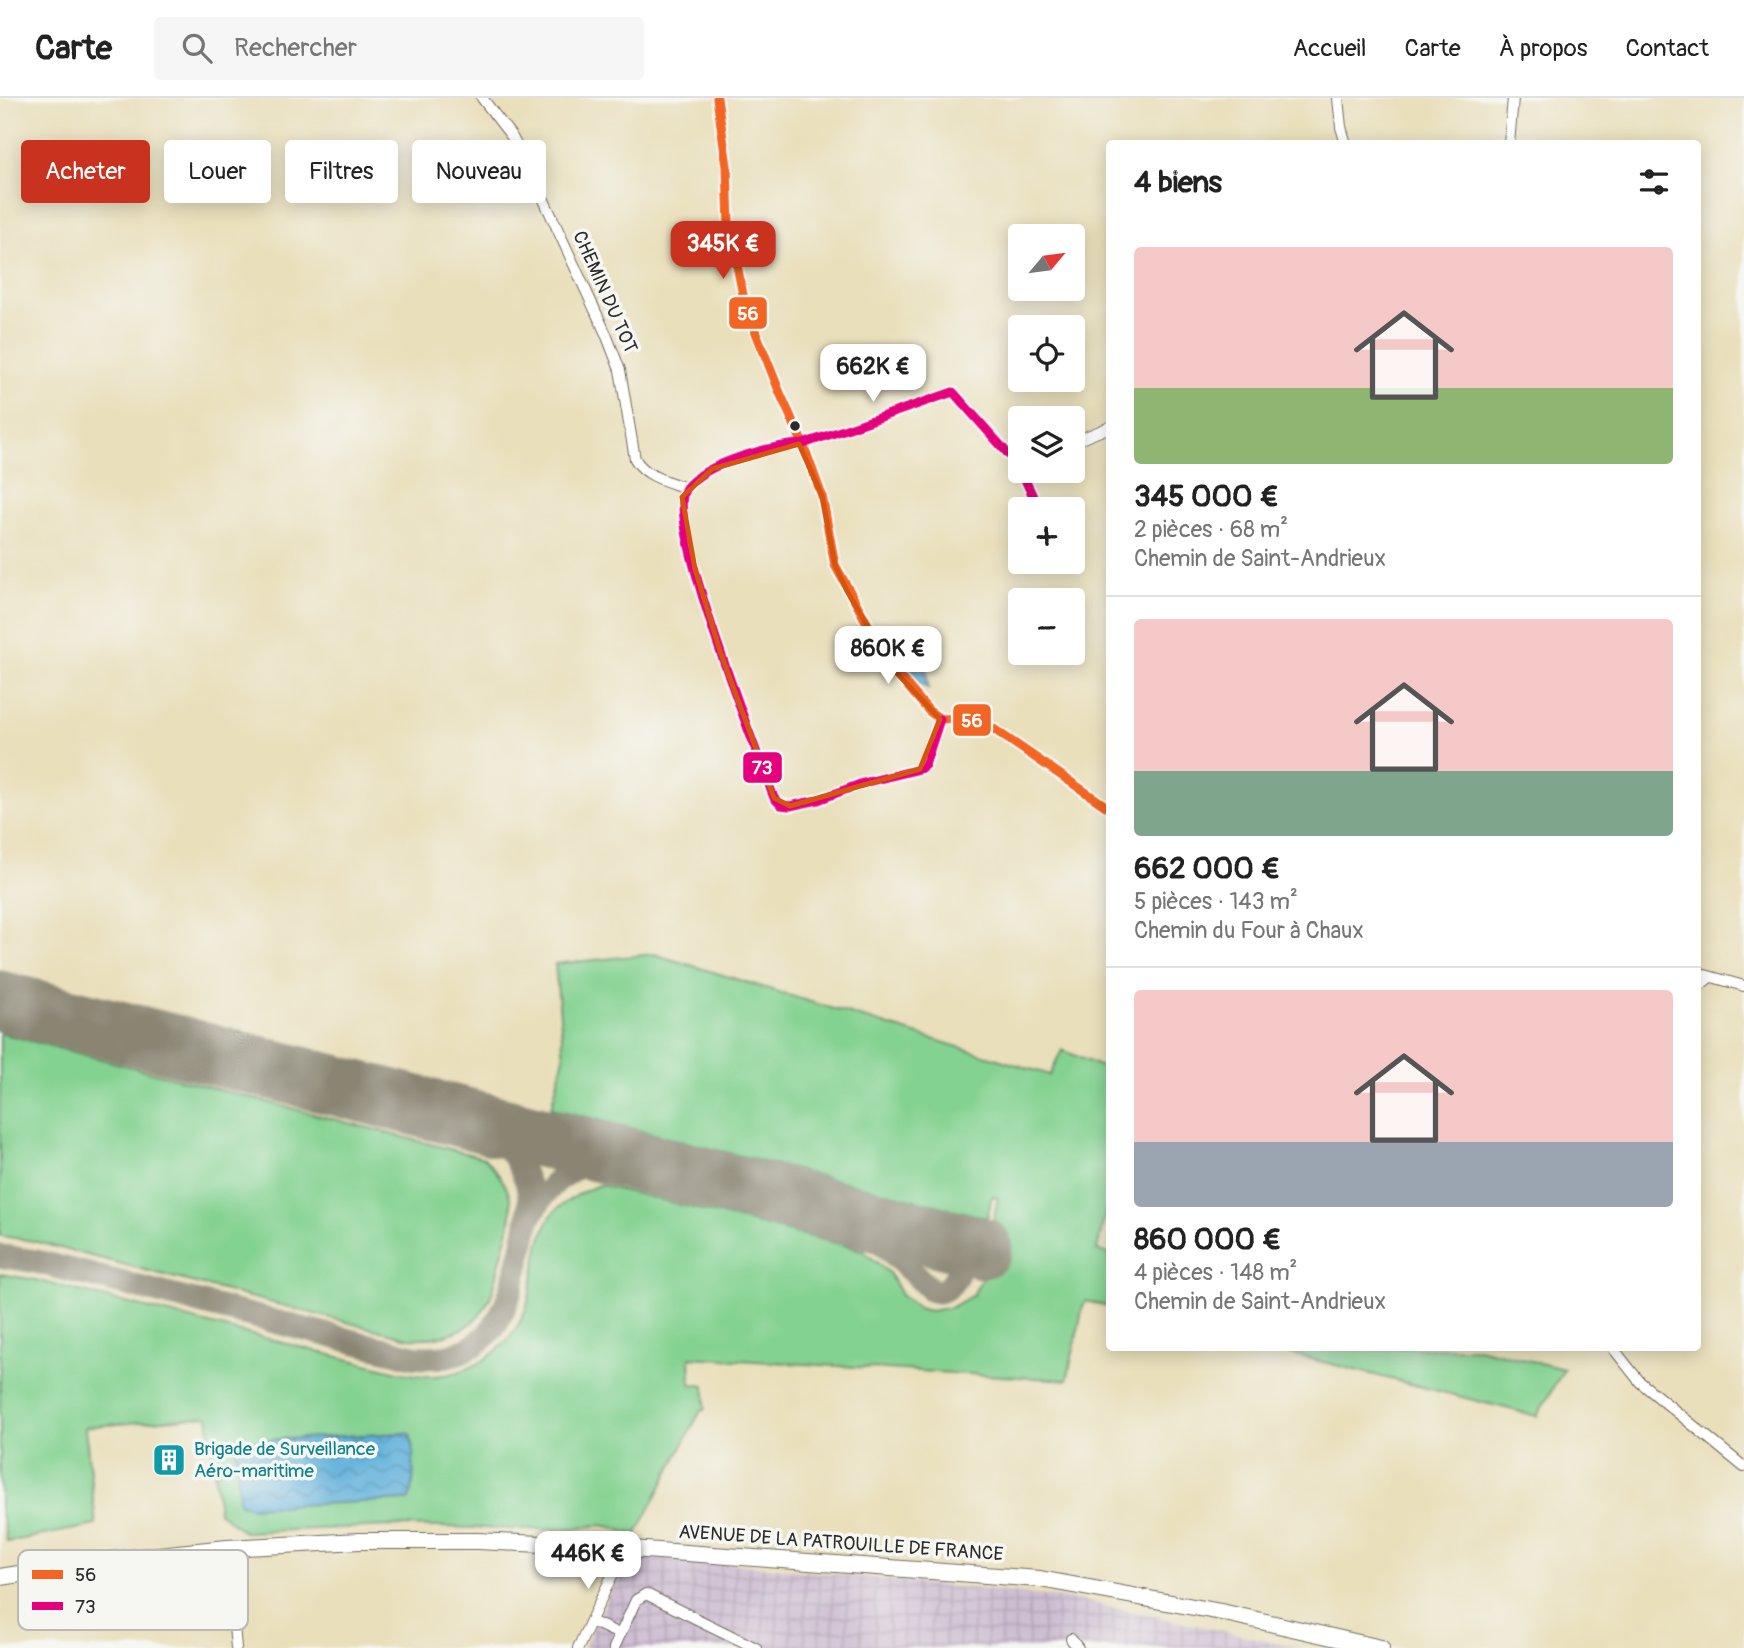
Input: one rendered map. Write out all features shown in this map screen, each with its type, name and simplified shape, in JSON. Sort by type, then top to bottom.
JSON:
[{"type":"main road","name":"AVENUE DE LA PATROUILLE DE FRANCE","points":[[208,1550],[360,1541],[478,1541],[625,1548],[1040,1579],[1221,1612],[1381,1648]]},
{"type":"main road","name":"AVENUE DE LA PATROUILLE DE FRANCE","points":[[0,1577],[18,1574]]},
{"type":"street","name":"CHEMIN DU TOT","points":[[482,98],[512,137],[606,334],[620,370],[635,459],[641,469],[686,488]]},
{"type":"street","points":[[717,98],[727,166],[729,225],[745,305],[822,496],[835,565],[847,591],[892,668],[929,711],[940,719],[963,718],[985,723],[1106,806]]},
{"type":"street","points":[[1338,98],[1345,140]]},
{"type":"street","points":[[1510,140],[1513,98]]},
{"type":"street","points":[[940,719],[925,765],[920,769],[863,783],[818,800],[790,806],[781,805],[774,798],[720,651],[695,569],[682,512],[682,497],[686,488],[712,469],[746,455],[786,444],[803,444],[953,392],[1008,453]]},
{"type":"street","points":[[1085,437],[1106,429]]},
{"type":"street","points":[[1701,974],[1744,986]]},
{"type":"street","points":[[1701,984],[1710,977]]},
{"type":"street","points":[[1615,1351],[1640,1382],[1744,1467]]},
{"type":"street","points":[[578,1648],[625,1548]]},
{"type":"street","points":[[614,1648],[636,1600],[646,1594],[756,1648]]},
{"type":"street","points":[[591,1621],[619,1634]]},
{"type":"street","points":[[234,1630],[236,1648]]},
{"type":"street","points":[[1071,1639],[1078,1648]]},
{"type":"highlighted area","points":[[799,444],[822,496],[835,565],[847,591],[892,668],[940,719],[920,769],[790,806],[774,798],[720,651],[695,569],[682,497],[712,469]]},
{"type":"shaded area","points":[[629,1553],[1073,1599],[1303,1648],[584,1648]]},
{"type":"green space","points":[[654,954],[1050,1075],[1062,1050],[1106,1069],[1106,1210],[1097,1250],[1106,1253],[1106,1306],[1086,1301],[1083,1306],[1067,1380],[690,1357],[691,1384],[705,1386],[705,1409],[701,1410],[636,1535],[598,1525],[571,1530],[391,1526],[244,1532],[219,1512],[208,1416],[85,1427],[96,1525],[7,1542],[0,1507],[0,1274],[36,1280],[398,1372],[435,1376],[468,1368],[483,1361],[508,1339],[525,1310],[540,1244],[551,1216],[566,1202],[600,1185],[855,1248],[865,1252],[889,1273],[901,1295],[918,1308],[930,1311],[952,1307],[973,1295],[981,1280],[998,1198],[992,1196],[987,1218],[551,1108],[564,1057],[555,964]]},
{"type":"green space","points":[[0,1033],[484,1158],[496,1171],[509,1195],[511,1218],[495,1285],[484,1310],[476,1319],[456,1331],[433,1337],[408,1338],[33,1241],[0,1236]]},
{"type":"green space","points":[[1280,1351],[1490,1351],[1564,1369],[1537,1416]]},
{"type":"water","points":[[905,636],[911,638],[915,653],[926,670],[928,688],[906,671],[890,649],[897,639]]},
{"type":"water","points":[[410,1434],[413,1458],[412,1487],[408,1500],[250,1507],[239,1503],[236,1448],[242,1441]]},
{"type":"taxiway","points":[[0,1256],[34,1261],[415,1357],[441,1357],[463,1351],[479,1342],[502,1312],[516,1272],[530,1205],[526,1180],[517,1161],[498,1138],[473,1120]]},
{"type":"taxiway","points":[[529,1219],[547,1192],[568,1173],[593,1162],[625,1158]]},
{"type":"taxiway","points":[[844,1214],[861,1223],[931,1290],[945,1289],[956,1277],[961,1254],[951,1240]]},
{"type":"runway","points":[[0,1001],[982,1248]]},
{"type":"transit line","name":"56","points":[[717,98],[727,166],[729,225],[745,305],[822,496],[835,565],[892,668],[929,711],[940,719],[963,718],[985,723],[1106,806]]},
{"type":"transit line","name":"73","points":[[940,719],[925,765],[920,769],[863,783],[818,800],[790,806],[781,805],[774,798],[750,736],[700,588],[688,543],[683,508],[686,488],[695,479],[723,463],[757,452],[803,444],[953,392],[1018,465],[1033,497]]},
{"type":"place","name":"Brigade de Surveillance Aéro-maritime","points":[[169,1460]]}]
